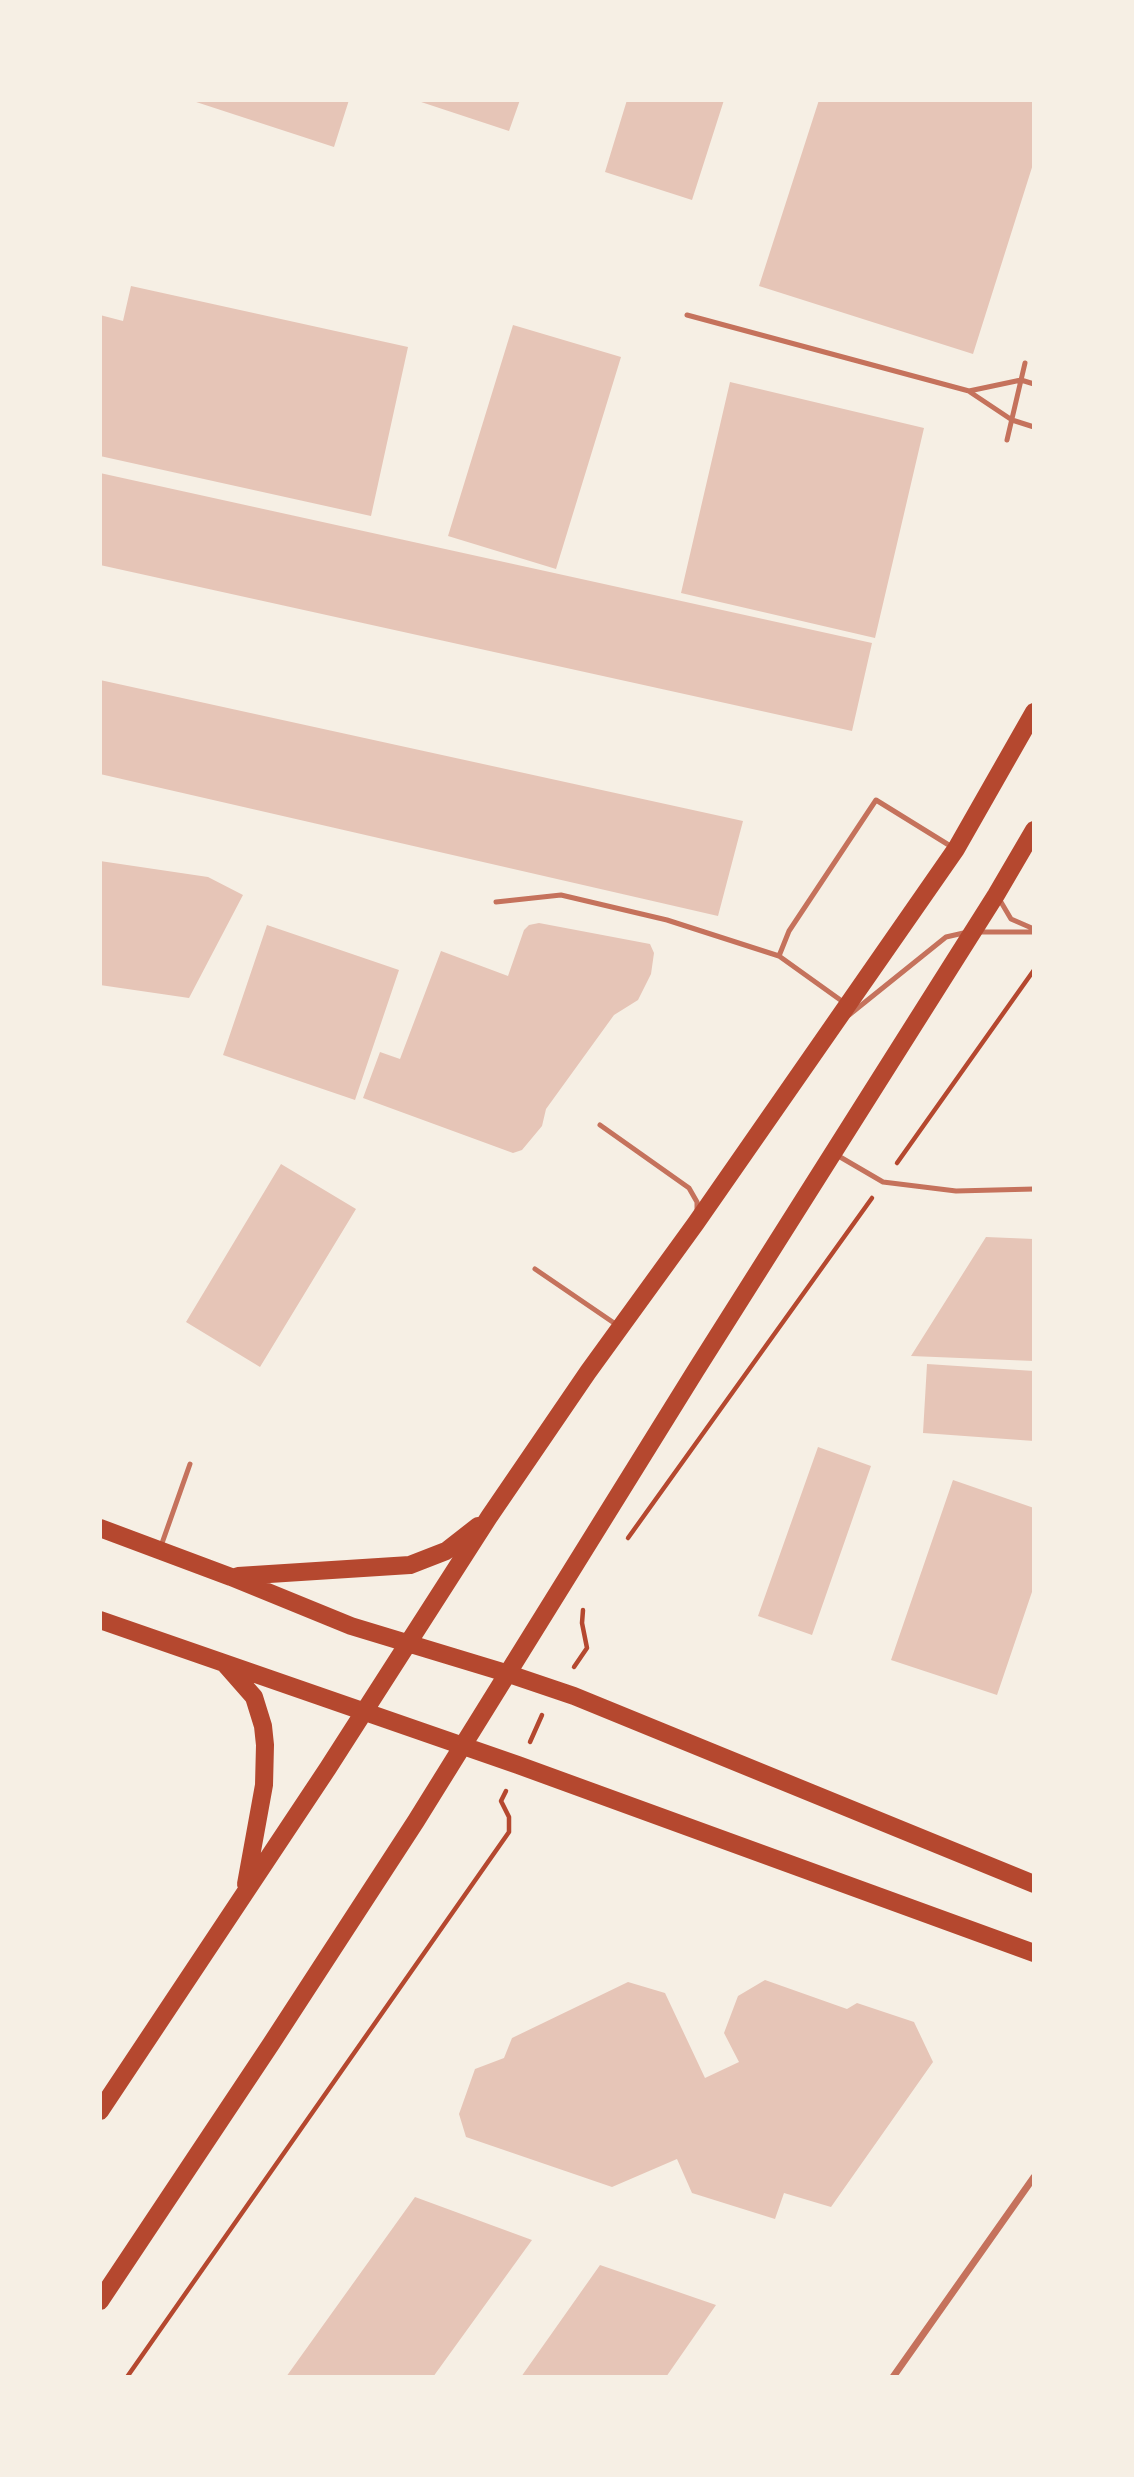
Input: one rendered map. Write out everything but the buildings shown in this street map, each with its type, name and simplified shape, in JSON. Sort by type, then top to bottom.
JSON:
[{"type":"main road","points":[[100,2111],[489,1517],[956,849],[1034,712]]},
{"type":"main road","points":[[100,2301],[416,1821],[506,1673],[973,932],[1034,830]]},
{"type":"main road","points":[[231,1577],[410,1565],[446,1551],[489,1517]]},
{"type":"main road","points":[[100,1528],[351,1626],[574,1696],[1034,1884]]},
{"type":"main road","points":[[100,1620],[461,1745],[1034,1953]]},
{"type":"main road","points":[[224,1663],[254,1697],[263,1726],[265,1745],[264,1785],[244,1891]]},
{"type":"street","points":[[893,2377],[1034,2177]]},
{"type":"lane","points":[[687,316],[969,391],[1012,420],[1034,427]]},
{"type":"lane","points":[[1007,440],[1025,363]]},
{"type":"lane","points":[[969,391],[1021,380],[1034,384]]},
{"type":"lane","points":[[779,956],[789,931],[876,800],[956,849]]},
{"type":"lane","points":[[496,902],[561,895],[667,920],[779,956],[848,1005]]},
{"type":"lane","points":[[996,895],[1011,919],[1034,931]]},
{"type":"lane","points":[[830,1031],[946,937],[973,932],[1034,931]]},
{"type":"lane","points":[[600,1125],[689,1188],[697,1202],[696,1223]]},
{"type":"lane","points":[[833,1153],[883,1182],[956,1191],[1034,1189]]},
{"type":"lane","points":[[535,1269],[620,1327]]},
{"type":"lane","points":[[159,1550],[190,1464]]},
{"type":"path","points":[[623,1546],[1034,970]]},
{"type":"path","points":[[583,1602],[582,1623],[587,1648]]},
{"type":"path","points":[[536,1728],[542,1716]]},
{"type":"path","points":[[127,2377],[509,1832],[509,1817],[502,1801]]}]
